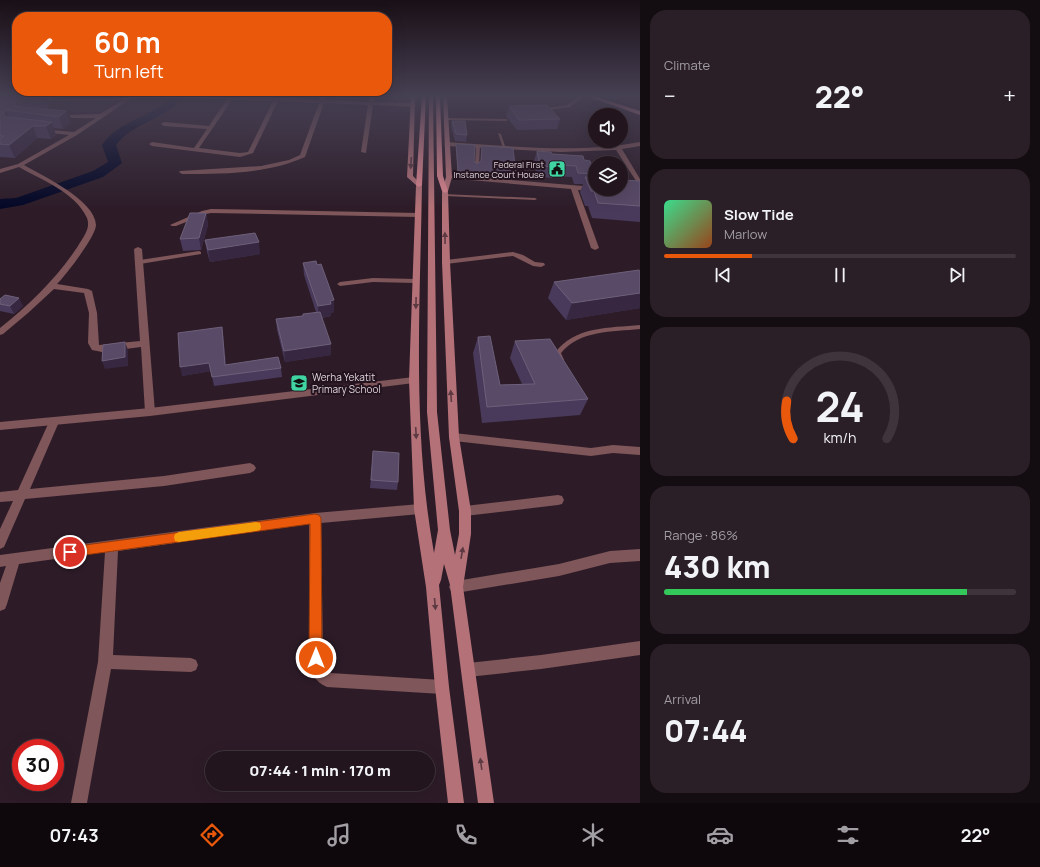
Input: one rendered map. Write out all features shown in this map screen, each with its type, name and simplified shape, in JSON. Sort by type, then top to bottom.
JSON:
[{"type":"main road","points":[[412,133],[410,177],[419,185]]},
{"type":"main road","points":[[422,133],[418,215],[414,380],[420,509],[434,587],[442,687],[456,803]]},
{"type":"main road","points":[[431,133],[432,412],[444,530],[456,587],[486,803]]},
{"type":"main road","points":[[439,133],[440,176],[445,193]]},
{"type":"main road","points":[[447,133],[449,176],[445,193],[446,262],[454,437],[465,510],[465,534],[456,587]]},
{"type":"main road","points":[[434,587],[444,530]]},
{"type":"street","points":[[71,133],[75,134]]},
{"type":"street","points":[[196,149],[207,133]]},
{"type":"street","points":[[152,144],[240,155],[250,153],[260,133]]},
{"type":"street","points":[[182,172],[232,170],[282,164],[294,161],[303,156],[311,133]]},
{"type":"street","points":[[364,152],[366,133]]},
{"type":"street","points":[[0,171],[20,166],[75,134]]},
{"type":"street","points":[[447,144],[561,150],[618,148],[640,183]]},
{"type":"street","points":[[628,146],[640,144]]},
{"type":"street","points":[[0,332],[33,306],[52,286],[79,250],[91,230],[92,225],[89,215],[75,198],[20,166]]},
{"type":"street","points":[[449,176],[588,189]]},
{"type":"street","points":[[574,188],[595,248]]},
{"type":"street","points":[[174,225],[204,212],[211,211],[418,215]]},
{"type":"street","points":[[138,249],[150,412]]},
{"type":"street","points":[[446,262],[513,254],[521,256],[530,264],[541,265]]},
{"type":"street","points":[[52,286],[88,291],[93,314],[93,343],[95,348],[102,349],[146,343]]},
{"type":"street","points":[[0,426],[150,412],[414,380]]},
{"type":"street","points":[[0,543],[54,422]]},
{"type":"street","points":[[454,437],[591,452],[612,449],[640,451]]},
{"type":"street","points":[[0,497],[164,481],[250,468]]},
{"type":"street","points":[[465,510],[558,500]]},
{"type":"street","points":[[0,561],[315,518],[420,509]]},
{"type":"street","points":[[315,518],[316,658],[318,670],[328,680],[442,687]]},
{"type":"street","points":[[80,803],[105,662],[112,546]]},
{"type":"street","points":[[456,587],[559,570],[610,557],[640,555]]},
{"type":"street","points":[[0,604],[14,560]]},
{"type":"street","points":[[468,670],[541,662],[640,648]]},
{"type":"street","points":[[105,662],[191,665]]},
{"type":"lane","points":[[500,134],[505,148]]},
{"type":"lane","points":[[477,166],[478,146]]},
{"type":"lane","points":[[445,193],[536,199]]},
{"type":"lane","points":[[140,262],[199,253]]},
{"type":"lane","points":[[340,284],[373,280],[416,281]]},
{"type":"lane","points":[[561,361],[558,353],[562,346],[580,336],[640,327]]},
{"type":"building","points":[[0,133],[24,133],[9,145],[0,144],[0,138],[4,136],[0,136]]},
{"type":"building","points":[[467,133],[467,135],[456,134]]},
{"type":"building","points":[[456,144],[475,145],[474,161],[477,164],[481,161],[482,146],[513,148],[516,175],[458,171]]},
{"type":"building","points":[[537,151],[551,152],[552,154],[583,156],[584,160],[588,161],[588,174],[578,173],[576,166],[540,166]]},
{"type":"building","points":[[585,177],[588,177],[588,184]]},
{"type":"building","points":[[628,180],[640,181],[640,206],[598,203],[596,196],[628,196]]},
{"type":"building","points":[[190,213],[206,213],[199,238],[180,239]]},
{"type":"building","points":[[255,233],[259,242],[208,250],[205,240]]},
{"type":"building","points":[[316,261],[317,265],[321,264],[334,300],[330,301],[331,304],[318,306],[303,263]]},
{"type":"building","points":[[639,270],[640,293],[572,303],[554,282]]},
{"type":"building","points":[[5,295],[19,298],[10,306],[0,304],[0,299]]},
{"type":"building","points":[[320,312],[331,344],[284,351],[276,319],[303,316],[303,314]]},
{"type":"building","points":[[222,327],[225,365],[278,357],[281,368],[212,377],[209,363],[180,367],[178,333]]},
{"type":"building","points":[[490,336],[500,385],[535,384],[515,341],[550,339],[588,399],[487,407],[478,337]]},
{"type":"building","points":[[125,342],[125,357],[102,361],[103,345]]},
{"type":"building","points":[[373,451],[399,453],[398,482],[371,480]]},
{"type":"waterway","points":[[0,204],[18,202],[98,174],[115,163],[109,145],[119,133]]},
{"type":"slow traffic","points":[[179,537],[256,527]]},
{"type":"place","name":"Federal First Instance Court House","points":[[557,169]]},
{"type":"place","name":"Werha Yekatit Primary School","points":[[299,383]]},
{"type":"route","points":[[70,552],[315,518],[316,658]]}]
